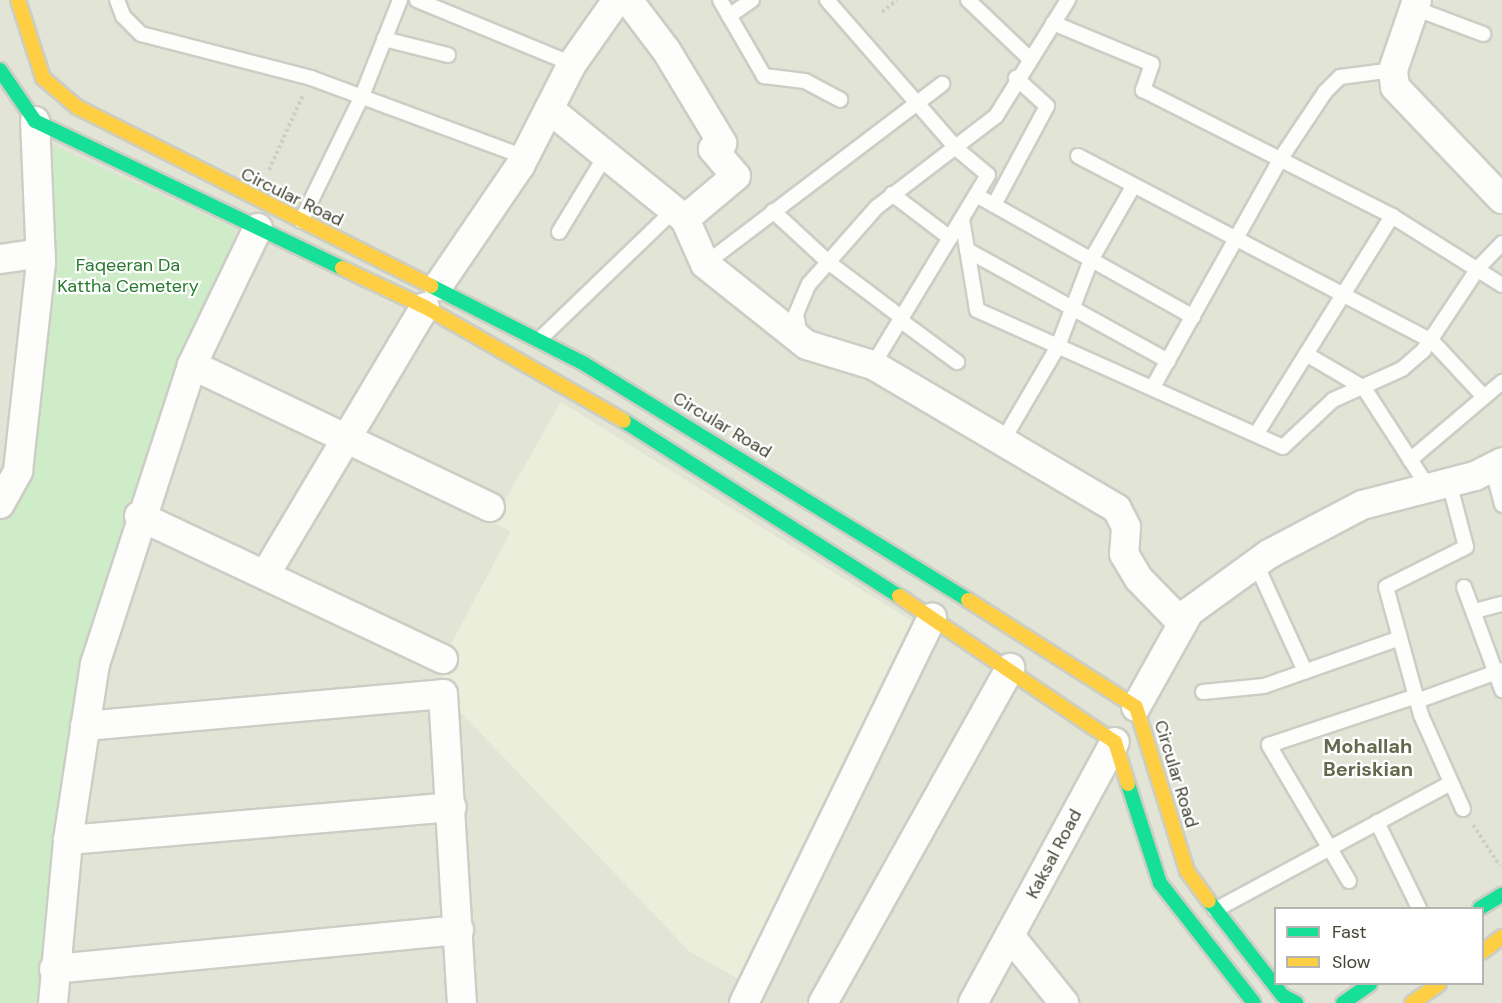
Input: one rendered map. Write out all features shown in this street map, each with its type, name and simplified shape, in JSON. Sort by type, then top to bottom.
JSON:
[{"type":"main road","name":"Circular Road","points":[[18,0],[44,78],[77,107],[256,214],[300,223],[432,297],[539,340],[756,465],[1136,707],[1187,871],[1281,1000],[1296,1003]]},
{"type":"main road","points":[[0,70],[35,121],[256,214],[432,297],[932,617],[1010,668],[1115,742],[1160,883],[1254,1003]]},
{"type":"main road","points":[[35,121],[53,86]]},
{"type":"main road","name":"Kaksal Road","points":[[1115,742],[1136,707]]},
{"type":"main road","points":[[1483,907],[1502,895]]},
{"type":"main road","points":[[1484,950],[1502,937]]},
{"type":"main road","points":[[1343,1003],[1369,985]]},
{"type":"main road","points":[[1412,1003],[1438,985]]},
{"type":"street","points":[[265,575],[345,438],[432,297],[524,157],[572,64],[617,0]]},
{"type":"street","points":[[628,0],[666,50],[722,143],[714,149],[736,176],[678,215]]},
{"type":"street","points":[[1415,4],[1393,70],[1395,87],[1502,199]]},
{"type":"street","points":[[549,109],[607,153],[678,215],[705,264],[801,340],[873,365],[1117,509],[1126,527],[1124,554],[1139,579],[1182,623]]},
{"type":"street","points":[[0,504],[18,471],[11,447],[41,253],[35,121]]},
{"type":"street","points":[[53,1003],[54,969],[68,840],[95,664],[139,516],[192,365],[256,214]]},
{"type":"street","points":[[0,259],[41,253]]},
{"type":"street","points":[[192,365],[490,507]]},
{"type":"street","points":[[1136,707],[1189,612],[1256,564],[1362,504],[1438,485],[1497,464]]},
{"type":"street","points":[[139,516],[443,659]]},
{"type":"street","points":[[744,1003],[932,617]]},
{"type":"street","points":[[823,1003],[1010,668]]},
{"type":"street","points":[[85,726],[443,694],[452,807],[462,1003]]},
{"type":"street","name":"Kaksal Road","points":[[974,1003],[1115,742]]},
{"type":"street","points":[[68,840],[452,807]]},
{"type":"street","points":[[54,969],[459,930]]},
{"type":"street","points":[[1010,936],[1064,1003]]},
{"type":"lane","points":[[117,0],[123,16],[141,34],[311,78],[524,157]]},
{"type":"lane","points":[[300,223],[362,96],[400,0]]},
{"type":"lane","points":[[417,0],[572,64]]},
{"type":"lane","points":[[720,0],[764,76],[805,81],[840,100]]},
{"type":"lane","points":[[729,16],[752,0]]},
{"type":"lane","points":[[827,0],[957,148],[988,175],[873,365]]},
{"type":"lane","points":[[968,0],[1030,59]]},
{"type":"lane","points":[[801,340],[795,314],[809,284],[892,194],[957,148],[996,116],[1016,78],[1068,0]]},
{"type":"lane","points":[[1415,4],[1483,34]]},
{"type":"lane","points":[[1053,23],[1152,64],[1143,90],[1392,216],[1479,267],[1502,285]]},
{"type":"lane","points":[[384,39],[448,55]]},
{"type":"lane","points":[[1153,387],[1281,158],[1340,77],[1393,70]]},
{"type":"lane","points":[[994,205],[1047,106],[1016,78]]},
{"type":"lane","points":[[705,264],[942,84]]},
{"type":"lane","points":[[559,232],[607,153]]},
{"type":"lane","points":[[1078,156],[1236,238],[1341,297],[1432,341],[1484,397]]},
{"type":"lane","points":[[1002,442],[1058,346],[1092,260],[1134,185]]},
{"type":"lane","points":[[892,194],[950,238]]},
{"type":"lane","points":[[976,195],[1193,317]]},
{"type":"lane","points":[[773,211],[828,262],[957,362]]},
{"type":"lane","points":[[539,340],[678,215]]},
{"type":"lane","points":[[1257,433],[1392,216]]},
{"type":"lane","points":[[962,219],[977,310],[1257,433],[1283,447],[1333,400],[1358,385],[1402,369],[1432,341],[1479,267],[1502,243]]},
{"type":"lane","points":[[967,250],[1168,361]]},
{"type":"lane","points":[[1306,354],[1358,385],[1410,460],[1438,485],[1466,547],[1386,587],[1417,699],[1463,809]]},
{"type":"lane","points":[[1410,460],[1502,382]]},
{"type":"lane","points":[[1497,464],[1502,505]]},
{"type":"lane","points":[[1256,564],[1305,671]]},
{"type":"lane","points":[[1464,587],[1498,670],[1502,690]]},
{"type":"lane","points":[[1474,612],[1502,604]]},
{"type":"lane","points":[[1203,692],[1264,686],[1400,638]]},
{"type":"lane","points":[[1348,881],[1327,851],[1269,745],[1417,699],[1498,670]]},
{"type":"lane","points":[[1215,910],[1451,783]]},
{"type":"lane","points":[[1377,822],[1418,907]]},
{"type":"path","points":[[882,12],[897,0]]},
{"type":"path","points":[[256,214],[311,78]]},
{"type":"path","points":[[1463,809],[1502,869]]},
{"type":"shaded area","points":[[0,0],[1502,0],[1502,1003],[0,1003]]},
{"type":"shaded area","points":[[561,402],[928,631],[762,992],[690,952],[443,694],[443,659],[511,531],[492,523]]},
{"type":"green space","name":"Faqeeran Da Kattha Cemetery","points":[[54,146],[236,229],[123,570],[54,1003],[0,1003],[0,470],[18,471]]},
{"type":"traffic: fast","points":[[0,70],[35,121],[342,268]]},
{"type":"traffic: fast","points":[[431,286],[583,363],[968,600]]},
{"type":"traffic: fast","points":[[624,421],[899,596]]},
{"type":"traffic: fast","points":[[1128,784],[1160,883],[1254,1003]]},
{"type":"traffic: fast","points":[[1482,907],[1502,895]]},
{"type":"traffic: fast","points":[[1209,901],[1274,984]]},
{"type":"traffic: fast","points":[[1274,985],[1283,996],[1296,1003]]},
{"type":"traffic: fast","points":[[1343,1003],[1369,985]]},
{"type":"traffic: slow","points":[[18,0],[43,78],[77,107],[431,286]]},
{"type":"traffic: slow","points":[[342,268],[425,307],[624,421]]},
{"type":"traffic: slow","points":[[899,596],[1115,742],[1128,784]]},
{"type":"traffic: slow","points":[[968,600],[1136,707],[1187,871],[1209,901]]},
{"type":"traffic: slow","points":[[1484,950],[1502,937]]},
{"type":"traffic: slow","points":[[1412,1003],[1438,985]]},
{"type":"district","name":"Mohallah Beriskian","points":[[1368,758]]}]
